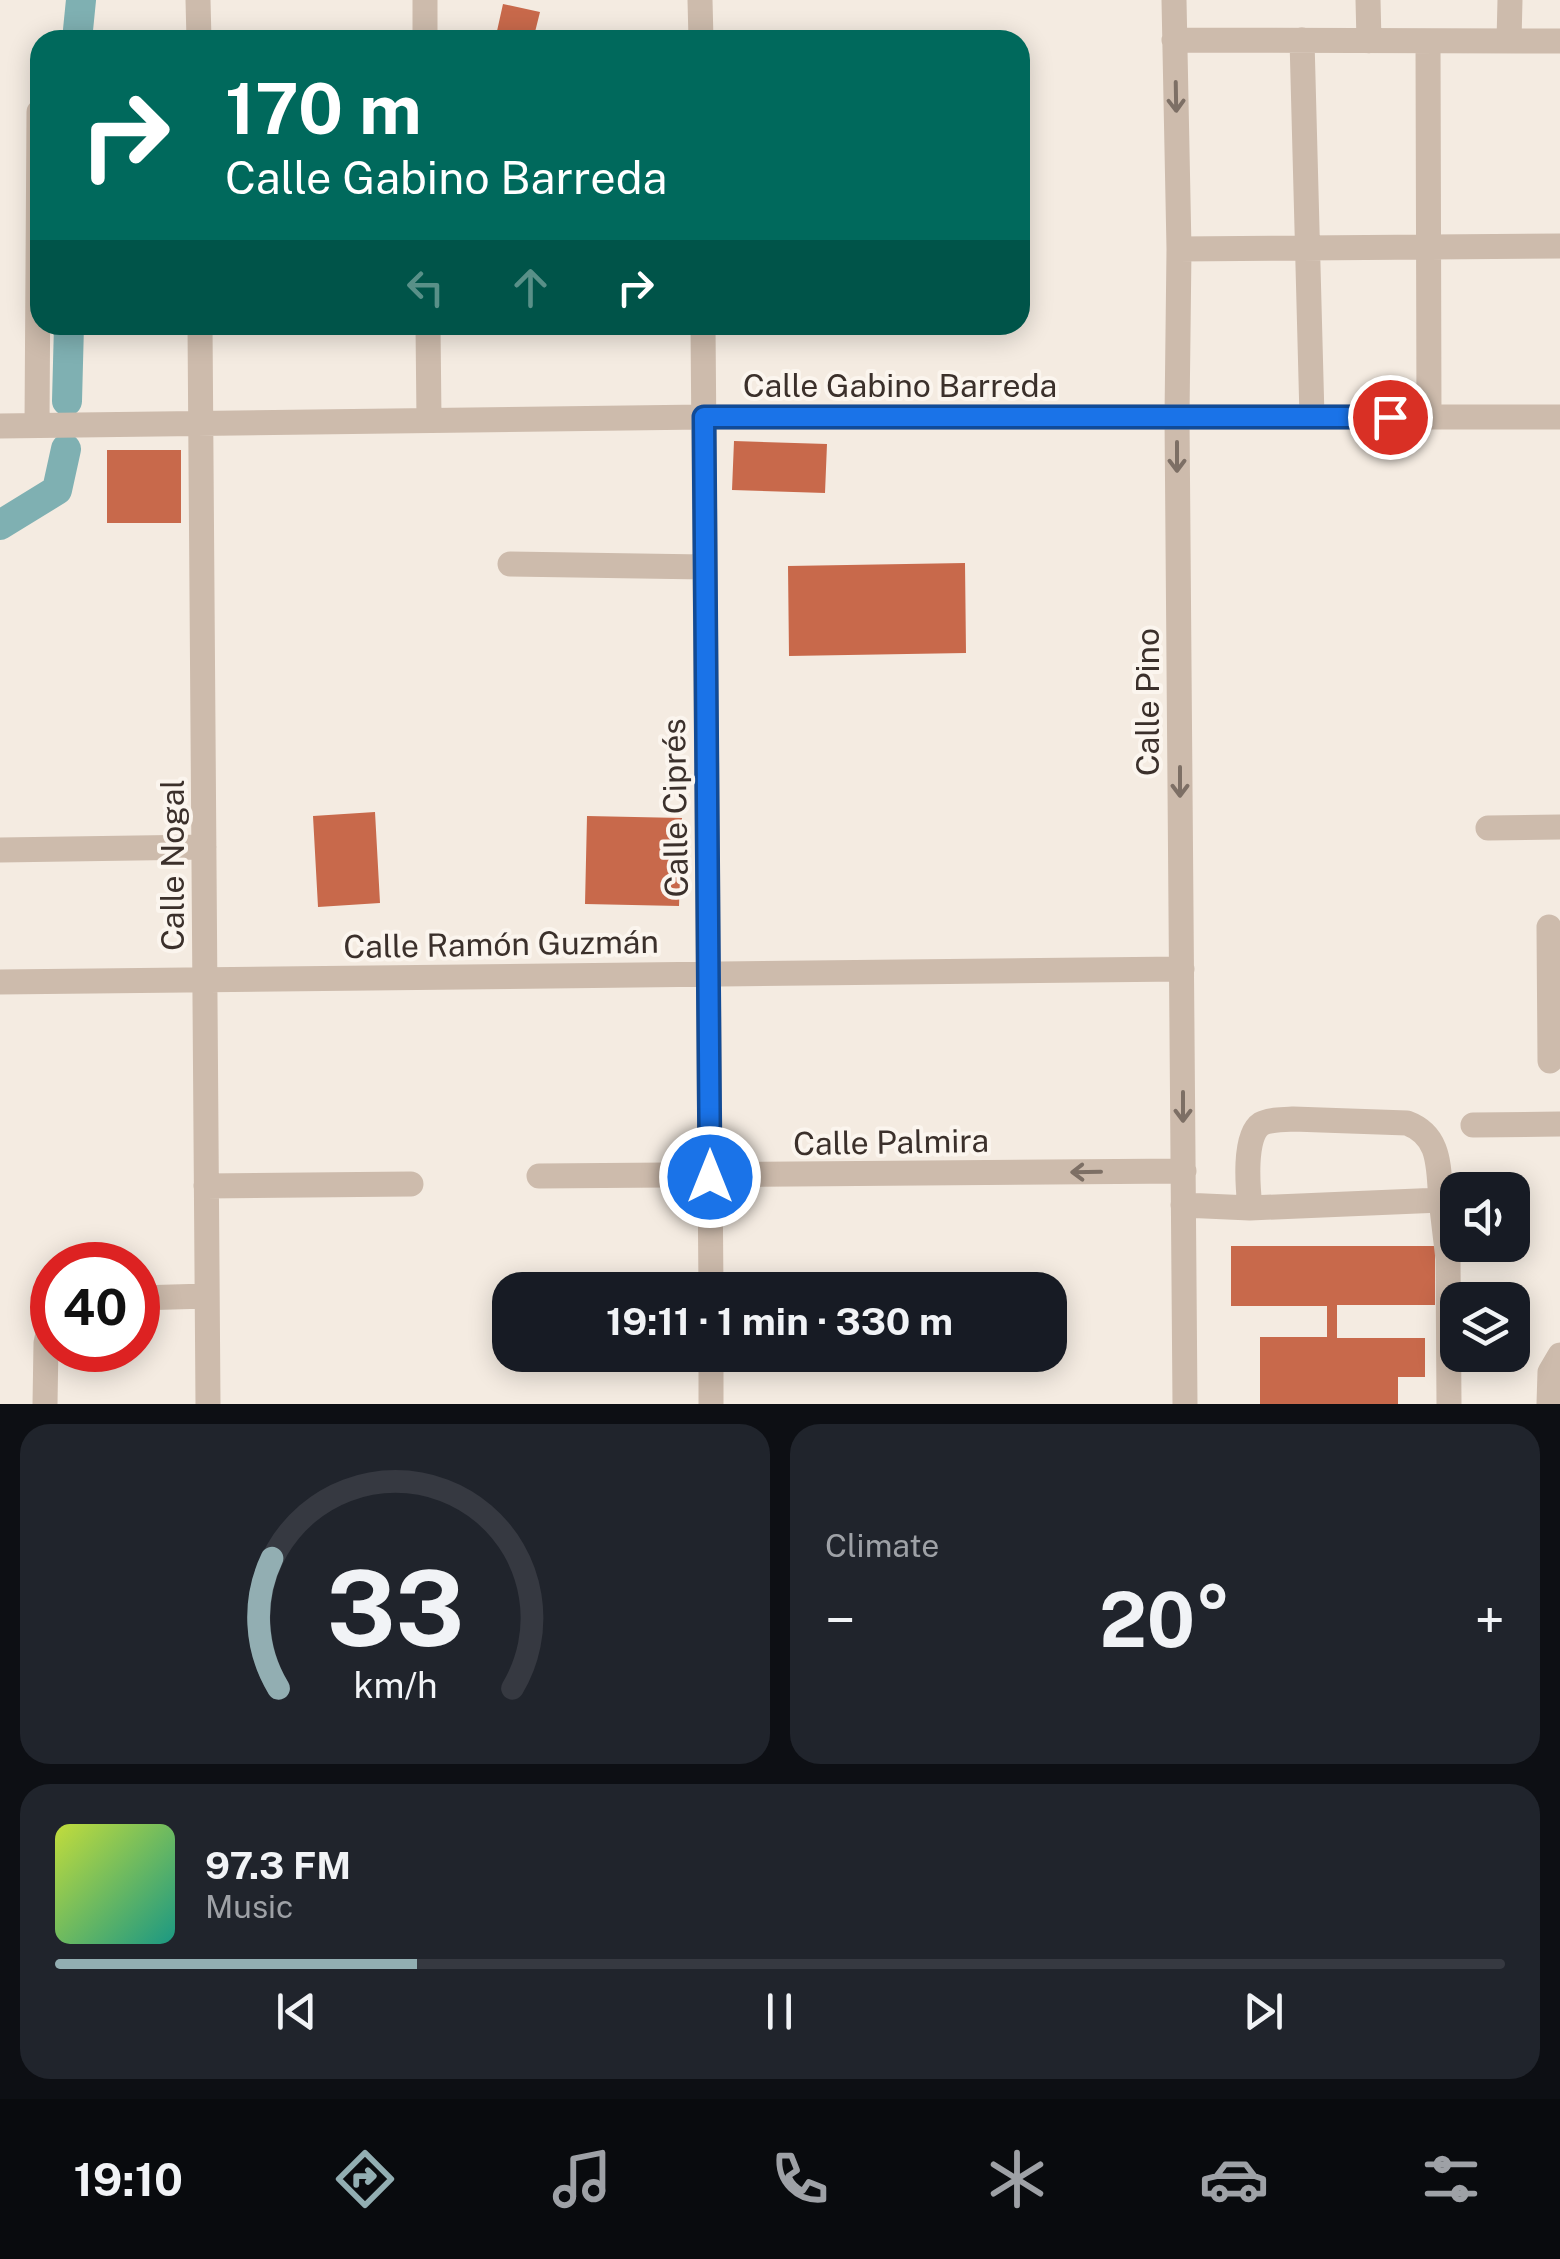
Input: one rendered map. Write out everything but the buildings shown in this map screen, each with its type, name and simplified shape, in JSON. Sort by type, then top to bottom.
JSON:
[{"type":"street","points":[[198,0],[198,30]]},
{"type":"street","points":[[425,0],[425,30]]},
{"type":"street","points":[[700,0],[700,30]]},
{"type":"street","name":"Calle Pino","points":[[1174,0],[1179,249],[1185,1404]]},
{"type":"street","points":[[1368,0],[1369,41]]},
{"type":"street","points":[[1510,0],[1510,41]]},
{"type":"street","points":[[1174,40],[1560,41]]},
{"type":"street","points":[[1302,40],[1312,417]]},
{"type":"street","points":[[1428,41],[1428,416]]},
{"type":"street","points":[[1179,249],[1560,246]]},
{"type":"street","points":[[36,425],[37,335]]},
{"type":"street","name":"Calle Nogal","points":[[200,335],[208,1404]]},
{"type":"street","points":[[428,335],[429,420]]},
{"type":"street","name":"Calle Ciprés","points":[[703,335],[711,1272]]},
{"type":"street","name":"Calle Gabino Barreda","points":[[0,426],[704,417],[1560,416]]},
{"type":"street","points":[[510,564],[705,567]]},
{"type":"street","points":[[1488,828],[1560,828]]},
{"type":"street","points":[[0,850],[204,847]]},
{"type":"street","points":[[1549,927],[1555,995],[1550,1061]]},
{"type":"street","name":"Calle Ramón Guzmán","points":[[0,982],[1182,969]]},
{"type":"street","points":[[1250,1208],[1248,1182],[1254,1133],[1258,1125],[1267,1121],[1407,1123],[1422,1129],[1436,1150],[1440,1190]]},
{"type":"street","points":[[1473,1125],[1560,1124]]},
{"type":"street","name":"Calle Palmira","points":[[540,1176],[1184,1171]]},
{"type":"street","points":[[206,1186],[411,1184]]},
{"type":"street","points":[[1183,1206],[1250,1208],[1440,1200]]},
{"type":"street","points":[[1448,1262],[1449,1404]]},
{"type":"street","points":[[160,1297],[207,1296]]},
{"type":"street","points":[[1549,1404],[1550,1372],[1560,1355]]},
{"type":"street","points":[[45,1404],[46,1372]]},
{"type":"street","points":[[711,1372],[712,1404]]},
{"type":"waterway","points":[[78,30],[81,0]]},
{"type":"waterway","points":[[67,401],[69,335]]},
{"type":"waterway","points":[[0,525],[57,490],[66,449]]},
{"type":"route","points":[[710,1177],[704,417],[1390,417]]}]
